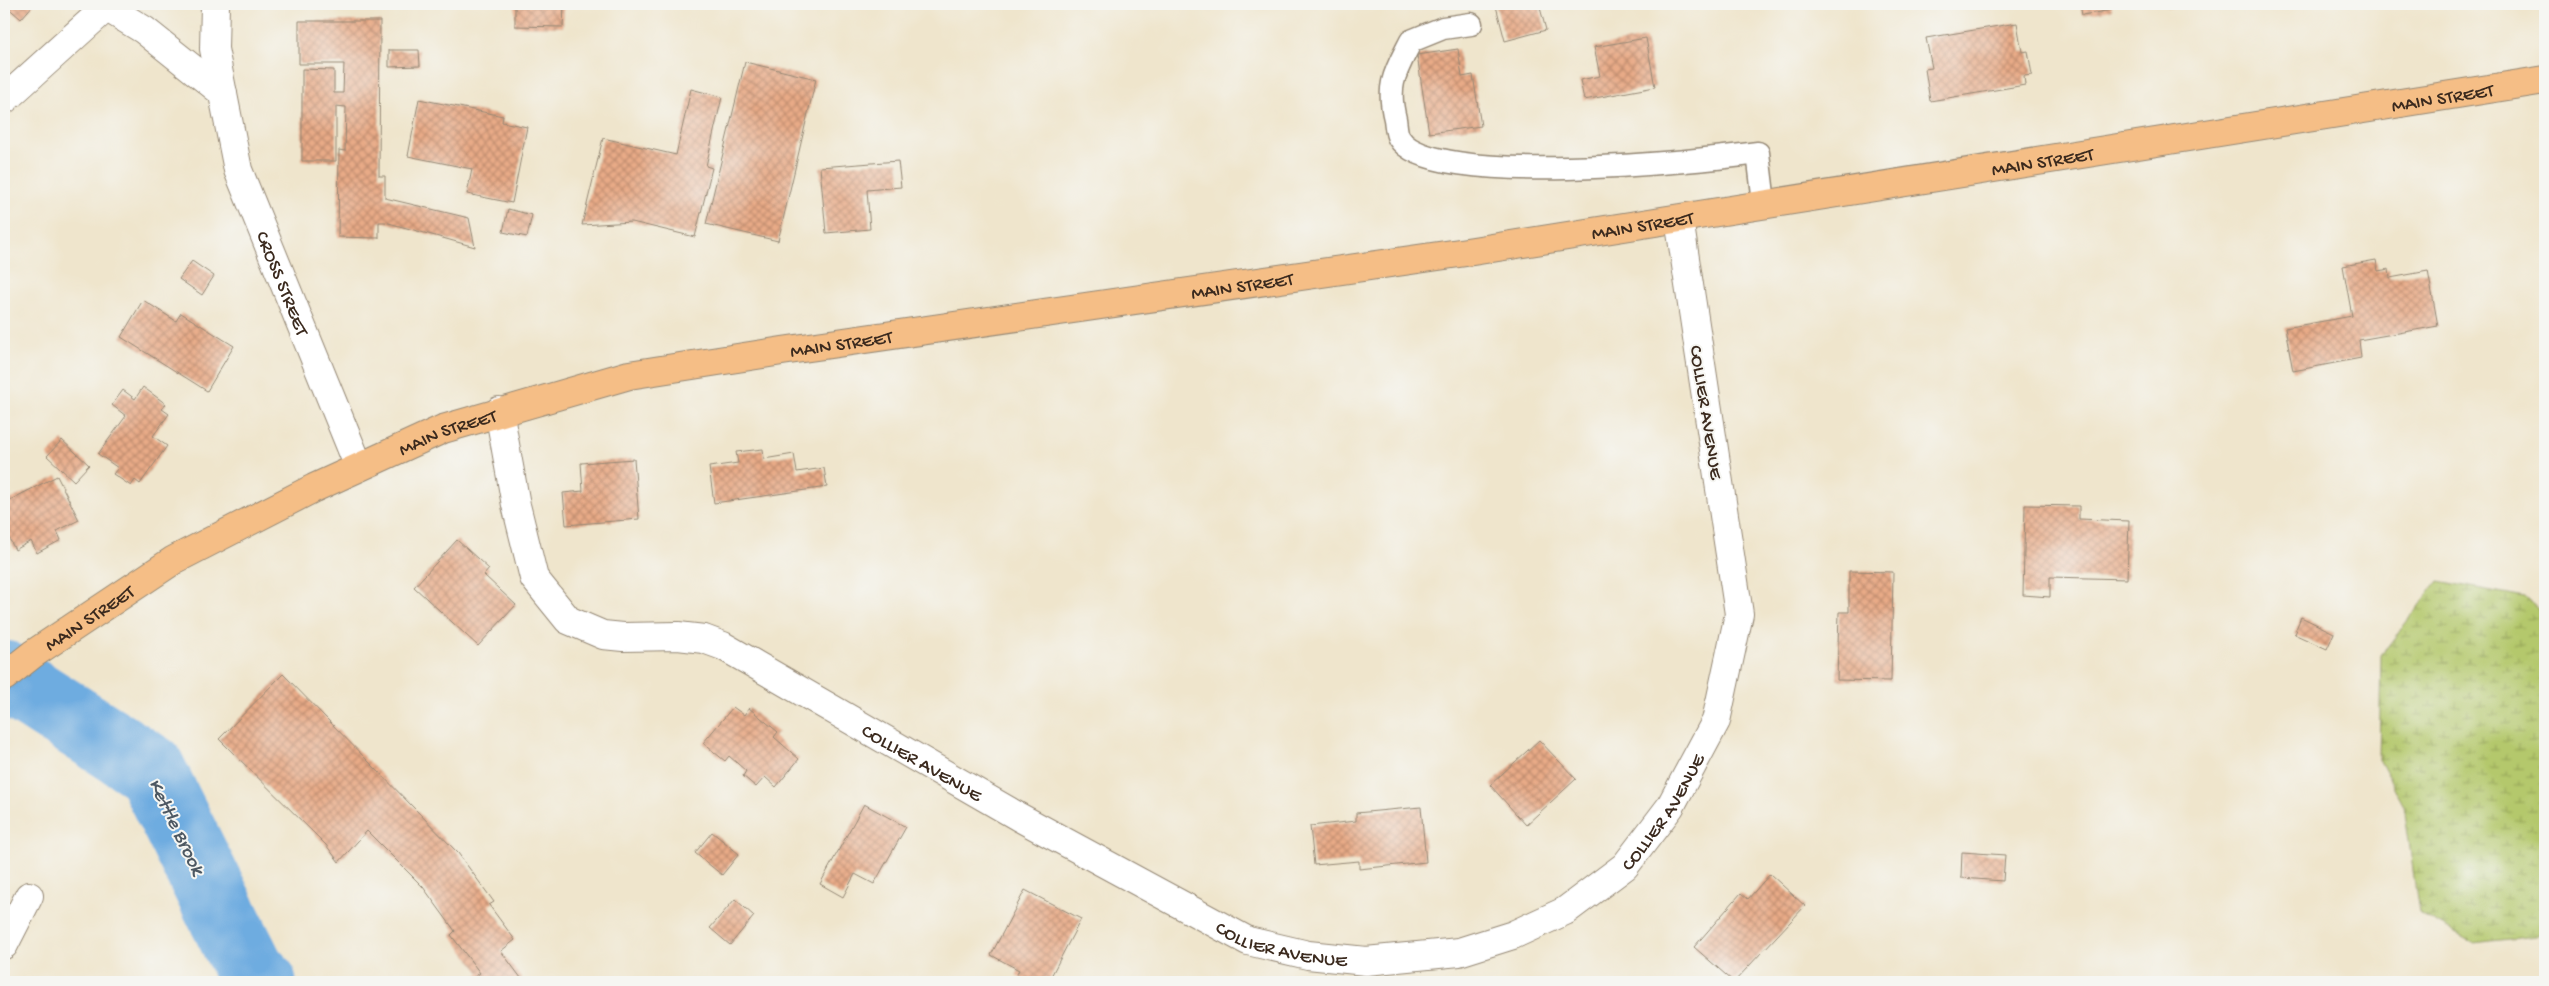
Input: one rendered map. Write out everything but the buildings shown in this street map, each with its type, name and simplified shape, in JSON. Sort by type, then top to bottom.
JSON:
[{"type":"highway","name":"MAIN STREET","points":[[4,677],[33,654],[174,560],[314,488],[443,429],[499,411],[648,372],[782,351],[1180,295],[1679,219],[1764,203],[2182,139],[2545,80]]},
{"type":"street","name":"CROSS STREET","points":[[215,4],[214,49],[238,170],[359,467]]},
{"type":"street","points":[[4,100],[108,5],[144,30],[223,93]]},
{"type":"street","name":"COLLIER AVENUE","points":[[499,411],[516,505],[534,578],[568,620],[604,635],[623,637],[678,636],[704,639],[723,646],[1011,812],[1248,941],[1308,956],[1366,961],[1458,952],[1513,935],[1565,911],[1625,866],[1670,807],[1716,722],[1739,614],[1679,219]]},
{"type":"street","points":[[4,945],[29,896]]},
{"type":"lane","points":[[1471,24],[1443,28],[1410,41],[1392,80],[1392,107],[1399,138],[1415,151],[1456,164],[1564,169],[1701,161],[1758,153],[1764,203]]},
{"type":"green space","points":[[2438,581],[2525,597],[2545,616],[2545,930],[2536,936],[2473,943],[2419,913],[2404,806],[2379,759],[2381,655]]},
{"type":"waterway","name":"Kettle Brook","points":[[4,676],[150,769],[250,970],[261,982]]}]
